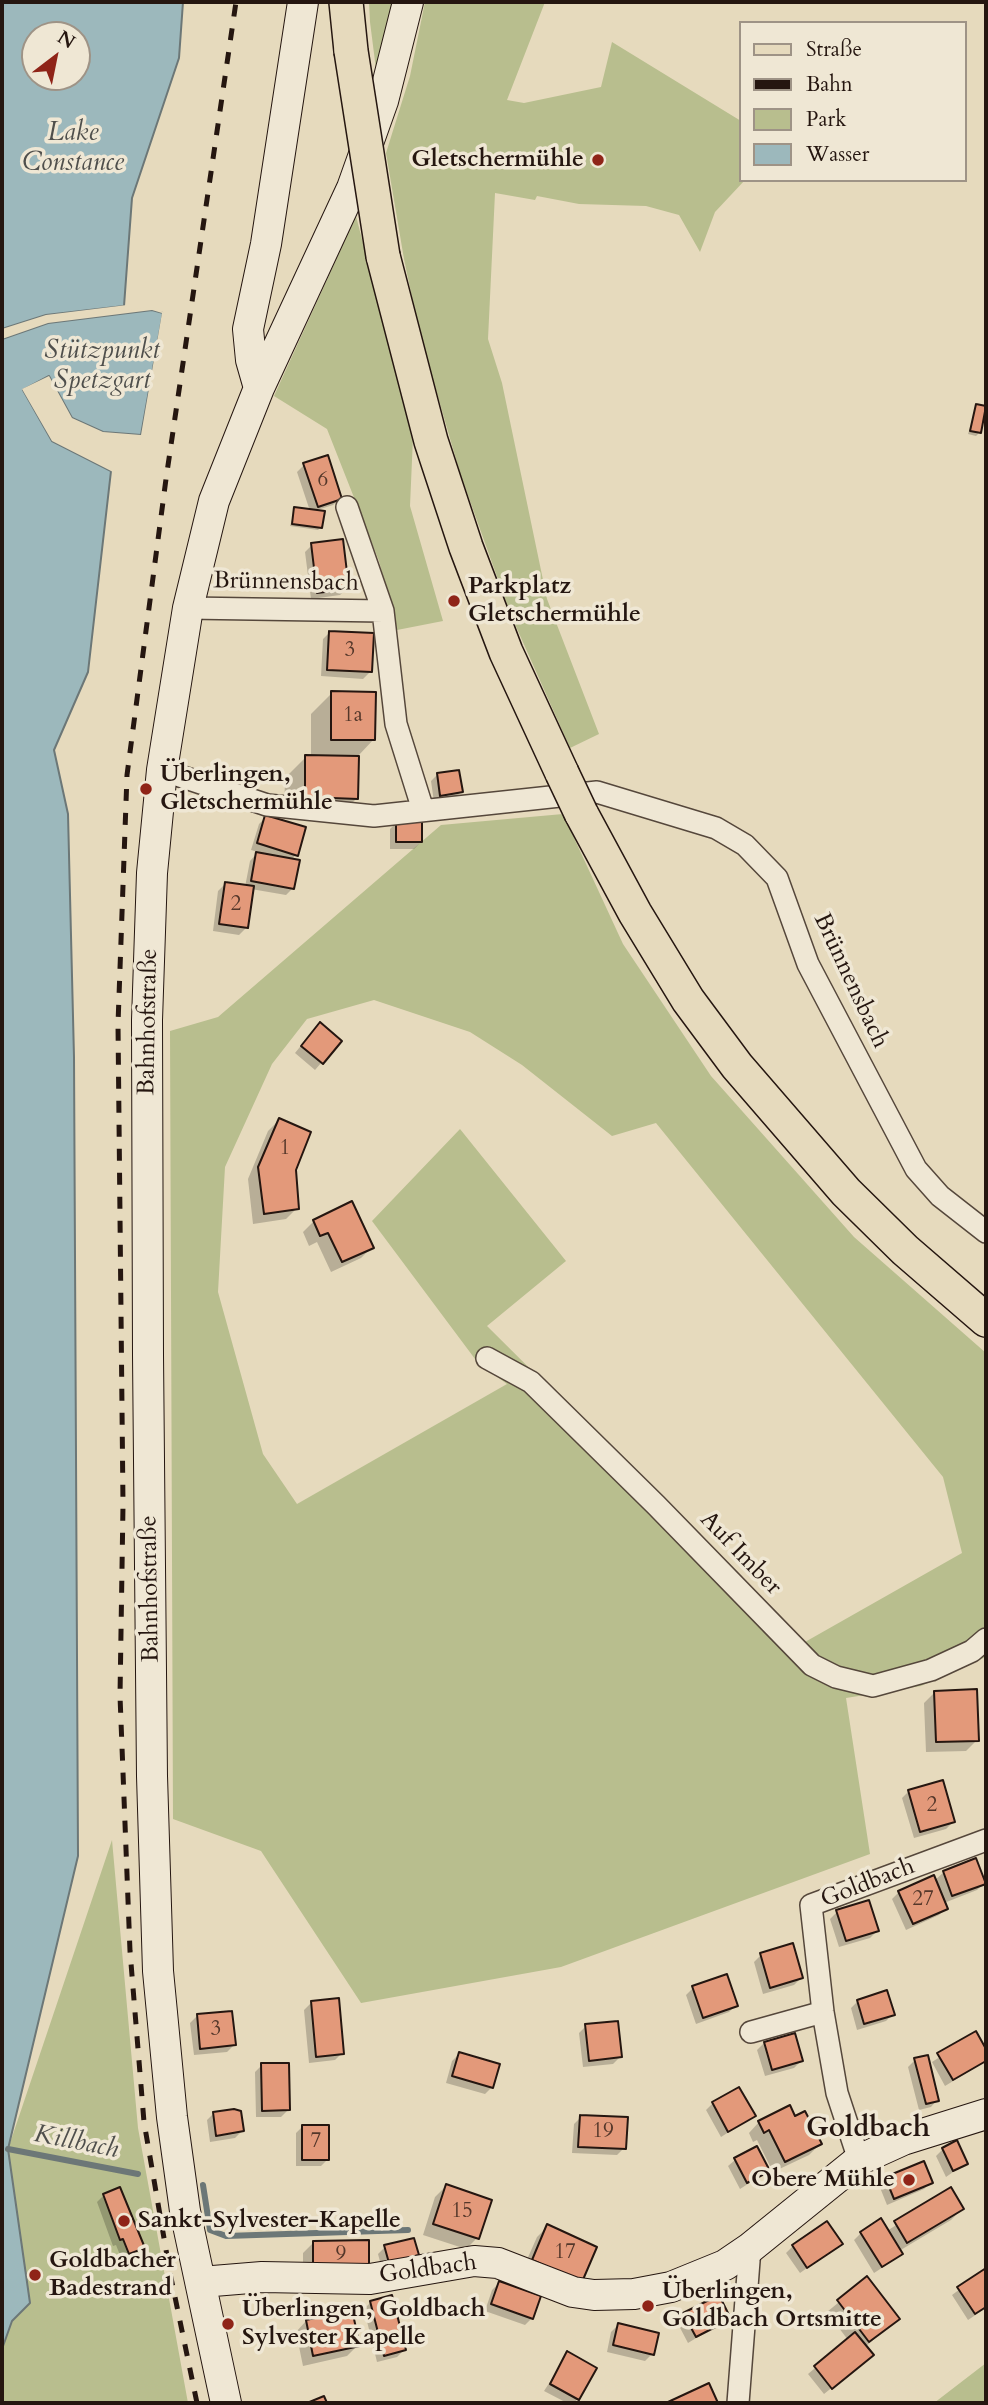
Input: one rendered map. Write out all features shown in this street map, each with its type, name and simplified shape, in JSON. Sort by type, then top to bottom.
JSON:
[{"type":"main road","points":[[346,2],[351,51],[383,256],[431,441],[506,652],[581,813],[635,913],[688,1000],[737,1066],[846,1192],[905,1250],[986,1320]]},
{"type":"street","points":[[259,388],[251,360],[248,329],[266,244],[303,2]]},
{"type":"street","name":"Bahnhofstraße","points":[[226,2403],[185,2211],[168,2083],[158,1971],[152,1776],[147,1020],[152,873],[162,770],[188,608],[214,501],[259,388],[352,188],[383,101],[408,2]]},
{"type":"street","name":"Brünnensbach","points":[[347,508],[383,611],[396,723],[423,810]]},
{"type":"street","name":"Brünnensbach","points":[[188,608],[383,611]]},
{"type":"street","name":"Brünnensbach","points":[[162,770],[267,805],[374,816],[597,792],[716,828],[745,845],[777,878],[808,964],[916,1169],[940,1196],[986,1232]]},
{"type":"street","name":"Auf Imber","points":[[487,1358],[531,1382],[812,1665],[836,1677],[873,1686],[931,1670],[972,1651],[986,1639]]},
{"type":"street","name":"Goldbach","points":[[859,2160],[838,2093],[823,2012],[811,1905],[986,1840]]},
{"type":"street","points":[[751,2032],[823,2012]]},
{"type":"street","name":"Goldbach","points":[[201,2282],[262,2277],[370,2279],[474,2261],[498,2263],[573,2292],[634,2294],[671,2287],[725,2265],[859,2160],[903,2140],[986,2114]]},
{"type":"street","points":[[737,2403],[750,2248]]},
{"type":"green space","points":[[369,2],[392,2],[377,77],[370,22]]},
{"type":"green space","points":[[425,2],[545,2],[507,100],[524,103],[601,87],[612,42],[740,120],[740,182],[743,182],[715,212],[700,252],[679,215],[646,206],[579,204],[537,196],[535,200],[495,193],[488,339],[502,383],[547,599],[599,734],[570,748],[510,613],[460,473],[419,331],[386,153],[410,76]]},
{"type":"green space","points":[[356,216],[413,437],[410,506],[443,621],[397,630],[379,561],[327,429],[274,396]]},
{"type":"green space","points":[[563,814],[623,944],[711,1076],[854,1237],[986,1353],[986,1657],[921,1686],[846,1698],[870,1854],[561,1967],[361,2003],[261,1851],[173,1819],[170,1031],[218,1017],[441,825]],"holes":[[[374,1000],[470,1032],[522,1065],[612,1136],[656,1123],[943,1477],[962,1553],[805,1642],[487,1326],[566,1261],[460,1129],[372,1221],[478,1363],[507,1384],[297,1504],[263,1454],[218,1292],[225,1167],[272,1064],[307,1019]]]},
{"type":"green space","points":[[112,1840],[138,2128],[188,2403],[2,2403],[2,2349],[12,2321],[30,2303],[8,2149]]},
{"type":"green space","points":[[986,2363],[986,2403],[934,2403]]},
{"type":"water","name":"Lake Constance","points":[[2,2],[183,2],[179,58],[132,198],[124,306],[46,315],[2,329]]},
{"type":"water","name":"Stützpunkt Spetzgart","points":[[152,310],[163,313],[141,435],[103,432],[72,418],[49,376],[23,390],[52,441],[111,471],[88,672],[54,750],[68,814],[74,1057],[78,1856],[8,2149],[30,2303],[12,2321],[2,2349],[2,339],[48,323]]},
{"type":"pier","points":[[127,305],[124,309],[47,318],[2,333],[2,329],[46,315]]},
{"type":"pier","points":[[152,307],[166,313],[143,438],[102,435],[70,421],[47,380],[27,391],[55,438],[113,468],[115,473],[52,441],[22,389],[49,376],[72,418],[103,432],[141,435],[162,313],[152,310],[48,323],[2,339],[2,335],[47,319]]},
{"type":"building","points":[[976,404],[986,406],[981,433],[970,431]]},
{"type":"building","points":[[328,455],[342,499],[318,507],[303,463]]},
{"type":"building","points":[[294,507],[325,511],[322,528],[292,524]]},
{"type":"building","points":[[343,539],[349,589],[317,593],[311,543]]},
{"type":"building","points":[[329,631],[374,633],[372,672],[327,670]]},
{"type":"building","points":[[331,691],[376,692],[375,740],[331,740]]},
{"type":"building","points":[[305,755],[359,756],[358,799],[305,797]]},
{"type":"building","points":[[459,770],[463,792],[440,796],[437,773]]},
{"type":"building","points":[[265,815],[306,827],[298,856],[257,843]]},
{"type":"building","points":[[396,820],[422,820],[422,842],[396,842]]},
{"type":"building","points":[[256,852],[300,860],[294,889],[251,881]]},
{"type":"building","points":[[225,882],[254,886],[248,928],[219,924]]},
{"type":"building","points":[[320,1022],[342,1041],[323,1064],[301,1046]]},
{"type":"building","points":[[279,1118],[311,1132],[296,1170],[299,1209],[264,1214],[258,1167]]},
{"type":"building","points":[[352,1201],[374,1248],[342,1262],[328,1233],[320,1236],[313,1220]]},
{"type":"building","points":[[977,1689],[979,1741],[936,1742],[934,1691]]},
{"type":"building","points":[[943,1780],[955,1822],[920,1832],[908,1790]]},
{"type":"building","points":[[976,1858],[986,1884],[952,1896],[943,1871]]},
{"type":"building","points":[[934,1875],[948,1909],[913,1924],[898,1891]]},
{"type":"building","points":[[869,1900],[879,1931],[846,1941],[836,1910]]},
{"type":"building","points":[[793,1943],[803,1978],[770,1988],[760,1953]]},
{"type":"building","points":[[727,1974],[738,2006],[703,2018],[692,1986]]},
{"type":"building","points":[[887,1990],[895,2015],[864,2024],[857,2000]]},
{"type":"building","points":[[339,1998],[344,2054],[316,2057],[311,2001]]},
{"type":"building","points":[[232,2011],[236,2045],[200,2049],[197,2014]]},
{"type":"building","points":[[618,2021],[622,2057],[589,2061],[585,2024]]},
{"type":"building","points":[[976,2031],[986,2049],[986,2061],[953,2080],[937,2053]]},
{"type":"building","points":[[795,2033],[803,2061],[772,2070],[764,2042]]},
{"type":"building","points":[[459,2052],[500,2064],[493,2088],[452,2076]]},
{"type":"building","points":[[928,2055],[939,2101],[926,2104],[914,2058]]},
{"type":"building","points":[[261,2063],[289,2063],[290,2110],[262,2111]]},
{"type":"building","points":[[739,2087],[756,2116],[728,2132],[712,2102]]},
{"type":"building","points":[[790,2105],[795,2116],[805,2111],[822,2144],[785,2162],[769,2130],[764,2133],[758,2121]]},
{"type":"building","points":[[234,2109],[241,2111],[244,2131],[216,2136],[213,2112]]},
{"type":"building","points":[[580,2115],[628,2117],[626,2149],[578,2147]]},
{"type":"building","points":[[302,2125],[329,2125],[329,2160],[302,2160]]},
{"type":"building","points":[[957,2140],[968,2164],[953,2171],[942,2148]]},
{"type":"building","points":[[757,2146],[770,2171],[747,2183],[734,2158]]},
{"type":"building","name":"Obere Mühle","points":[[924,2161],[933,2183],[894,2199],[885,2177]]},
{"type":"building","points":[[446,2184],[492,2200],[479,2239],[433,2224]]},
{"type":"building","name":"Sankt-Sylvester-Kapelle","points":[[120,2187],[145,2248],[129,2254],[123,2239],[120,2240],[103,2194]]},
{"type":"building","points":[[951,2187],[964,2209],[907,2243],[894,2221]]},
{"type":"building","points":[[881,2218],[903,2254],[882,2267],[860,2232]]},
{"type":"building","points":[[827,2221],[843,2244],[807,2268],[792,2245]]},
{"type":"building","points":[[547,2224],[597,2247],[582,2282],[532,2260]]},
{"type":"building","points":[[414,2238],[419,2255],[389,2263],[384,2245]]},
{"type":"building","points":[[369,2240],[369,2270],[313,2271],[313,2241]]},
{"type":"building","points":[[986,2268],[986,2307],[975,2314],[957,2287]]},
{"type":"building","points":[[867,2276],[900,2319],[869,2342],[837,2300]]},
{"type":"building","points":[[499,2281],[541,2296],[533,2319],[491,2304]]},
{"type":"building","points":[[392,2295],[406,2350],[384,2356],[370,2301]]},
{"type":"building","points":[[719,2295],[731,2319],[696,2337],[683,2313]]},
{"type":"building","points":[[352,2310],[360,2346],[313,2356],[306,2320]]},
{"type":"building","points":[[618,2323],[659,2333],[654,2355],[613,2345]]},
{"type":"building","points":[[855,2332],[874,2355],[832,2389],[814,2366]]},
{"type":"building","points":[[567,2351],[597,2368],[579,2400],[550,2384]]},
{"type":"building","points":[[709,2383],[718,2403],[668,2402]]},
{"type":"building","points":[[324,2396],[327,2403],[307,2403]]},
{"type":"waterway","name":"Killbach","points":[[8,2149],[138,2174]]},
{"type":"waterway","name":"Killbach","points":[[203,2185],[210,2230],[226,2236],[408,2230]]},
{"type":"railway","points":[[197,2403],[170,2273],[144,2122],[130,1951],[120,1696],[123,1505],[118,1024],[127,775],[166,479],[236,2]]},
{"type":"place","name":"Gletschermühle","points":[[598,160]]},
{"type":"place","name":"Parkplatz Gletschermühle","points":[[454,601]]},
{"type":"place","name":"Überlingen, Gletschermühle","points":[[146,789]]},
{"type":"place","name":"Obere Mühle","points":[[909,2180]]},
{"type":"place","name":"Sankt-Sylvester-Kapelle","points":[[124,2221]]},
{"type":"place","name":"Goldbacher Badestrand","points":[[35,2275]]},
{"type":"place","name":"Überlingen, Goldbach Ortsmitte","points":[[648,2306]]},
{"type":"place","name":"Überlingen, Goldbach Sylvester Kapelle","points":[[228,2324]]},
{"type":"district","name":"Goldbach","points":[[868,2130]]}]
